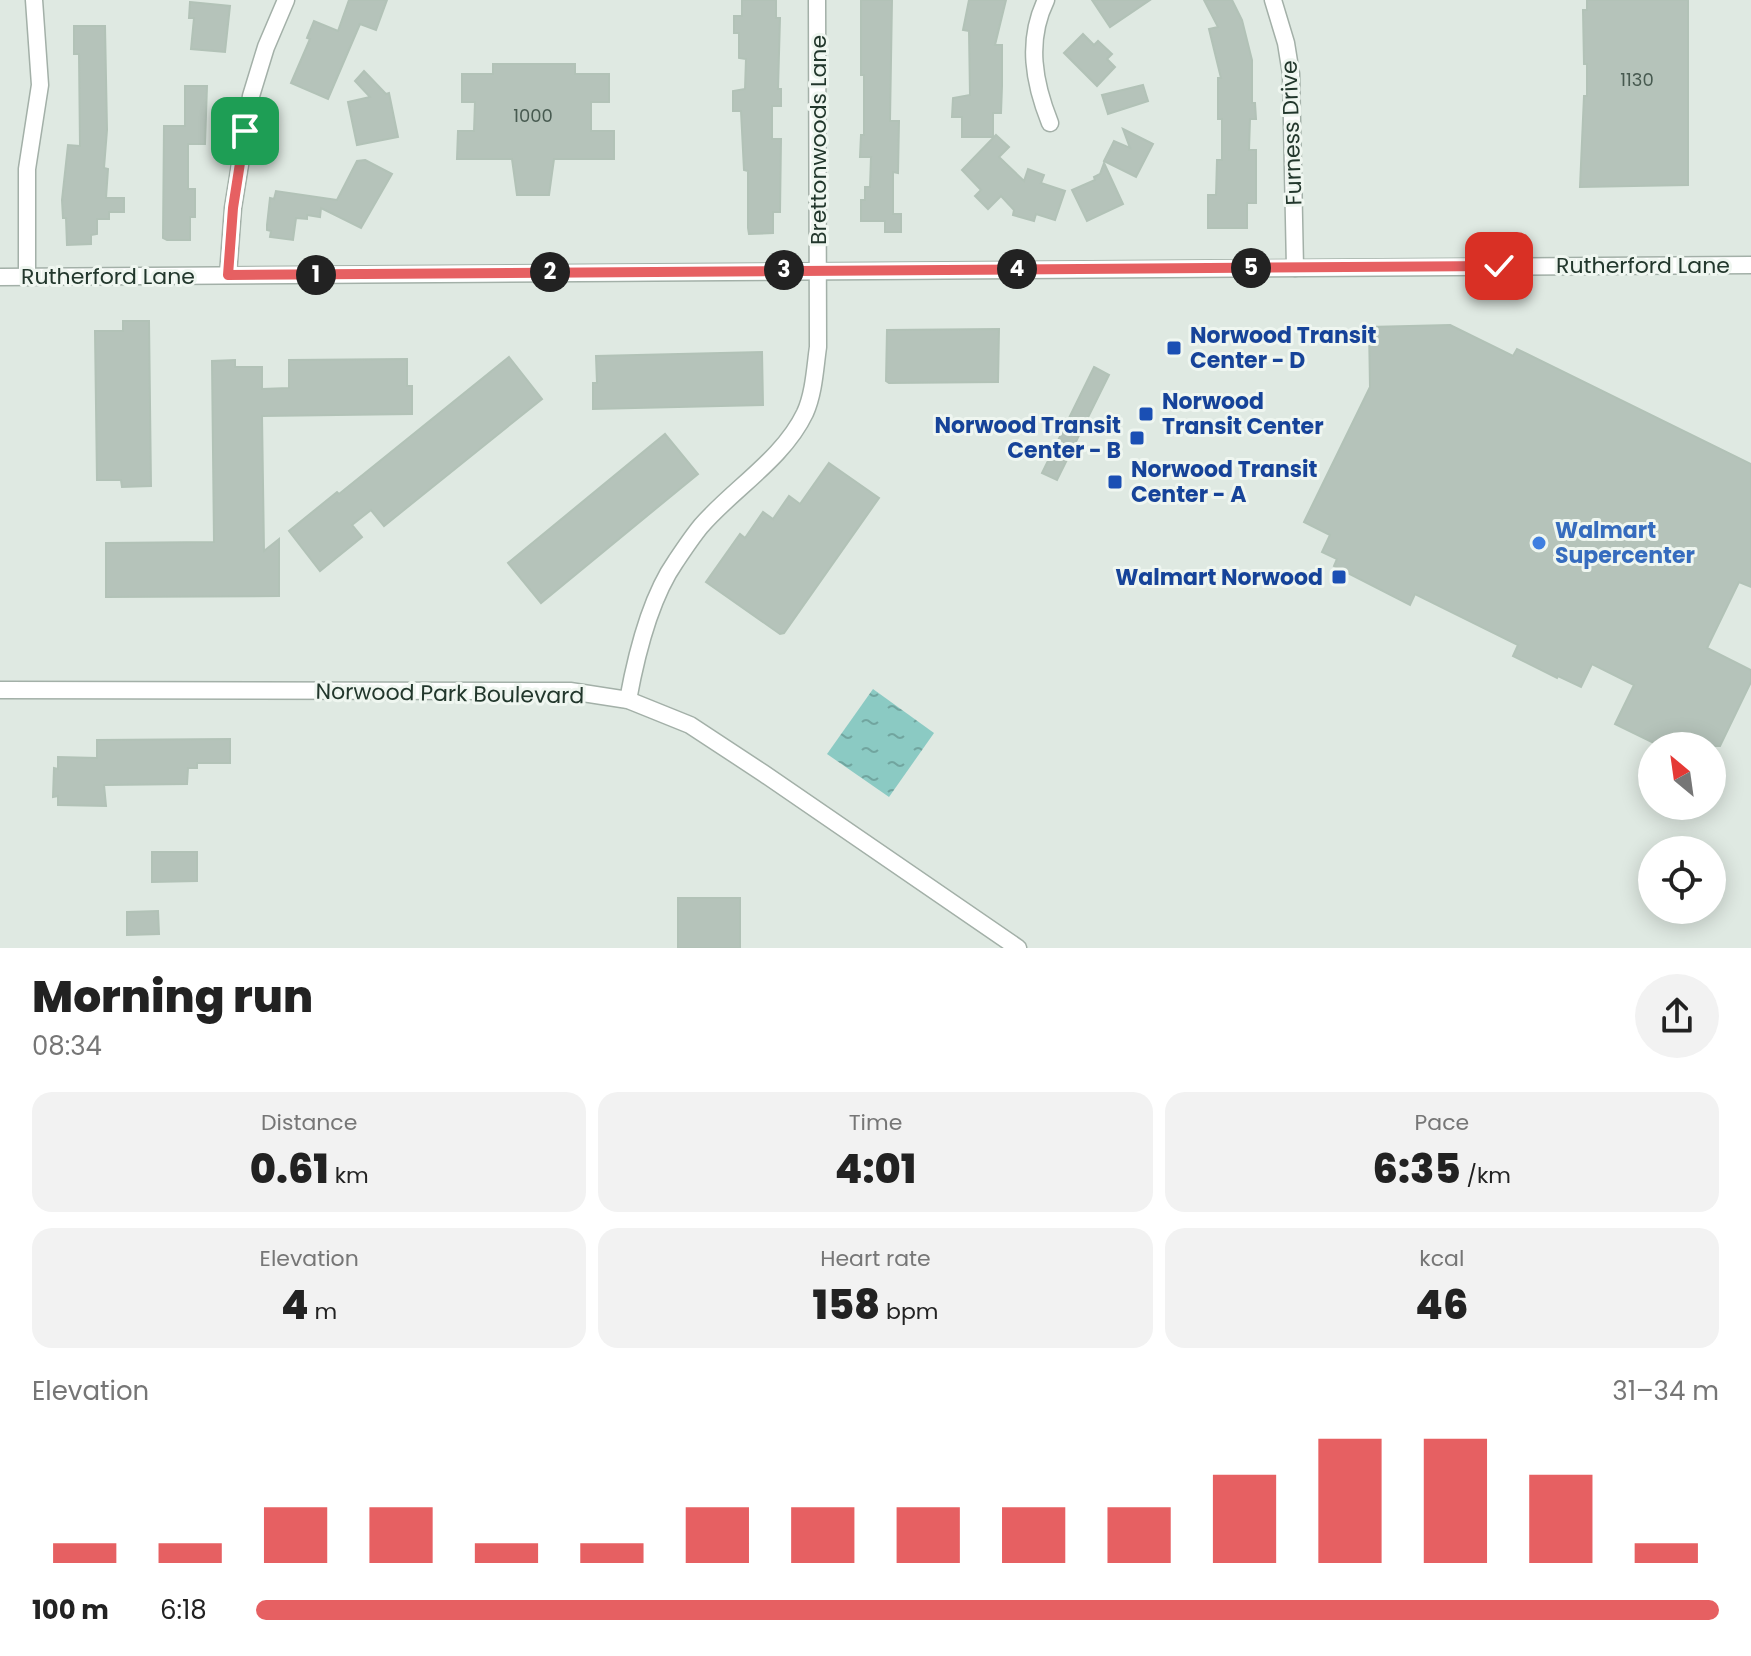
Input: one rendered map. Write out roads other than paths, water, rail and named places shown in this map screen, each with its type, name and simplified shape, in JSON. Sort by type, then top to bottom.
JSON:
[{"type":"street","points":[[27,277],[27,169],[40,85],[34,0]]},
{"type":"street","points":[[228,275],[233,208],[251,96],[266,47],[286,0]]},
{"type":"street","name":"Brettonwoods Lane","points":[[628,700],[648,620],[673,564],[702,526],[790,437],[806,412],[818,347],[817,0]]},
{"type":"street","points":[[1046,0],[1034,41],[1034,64],[1039,96],[1050,123]]},
{"type":"street","name":"Furness Drive","points":[[1273,0],[1286,43],[1291,74],[1295,268]]},
{"type":"street","name":"Rutherford Lane","points":[[0,277],[1751,265]]},
{"type":"street","name":"Norwood Park Boulevard","points":[[0,690],[570,691],[628,700],[690,725],[1018,948]]},
{"type":"water","points":[[873,689],[934,733],[889,797],[827,754]]},
{"type":"place","name":"Norwood Transit Center - D","points":[[1174,348]]},
{"type":"place","name":"Norwood Transit Center","points":[[1146,414]]},
{"type":"place","name":"Norwood Transit Center - B","points":[[1137,438]]},
{"type":"place","name":"Norwood Transit Center - A","points":[[1115,482]]},
{"type":"place","name":"Walmart Supercenter","points":[[1539,543]]},
{"type":"place","name":"Walmart Norwood","points":[[1339,577]]}]
